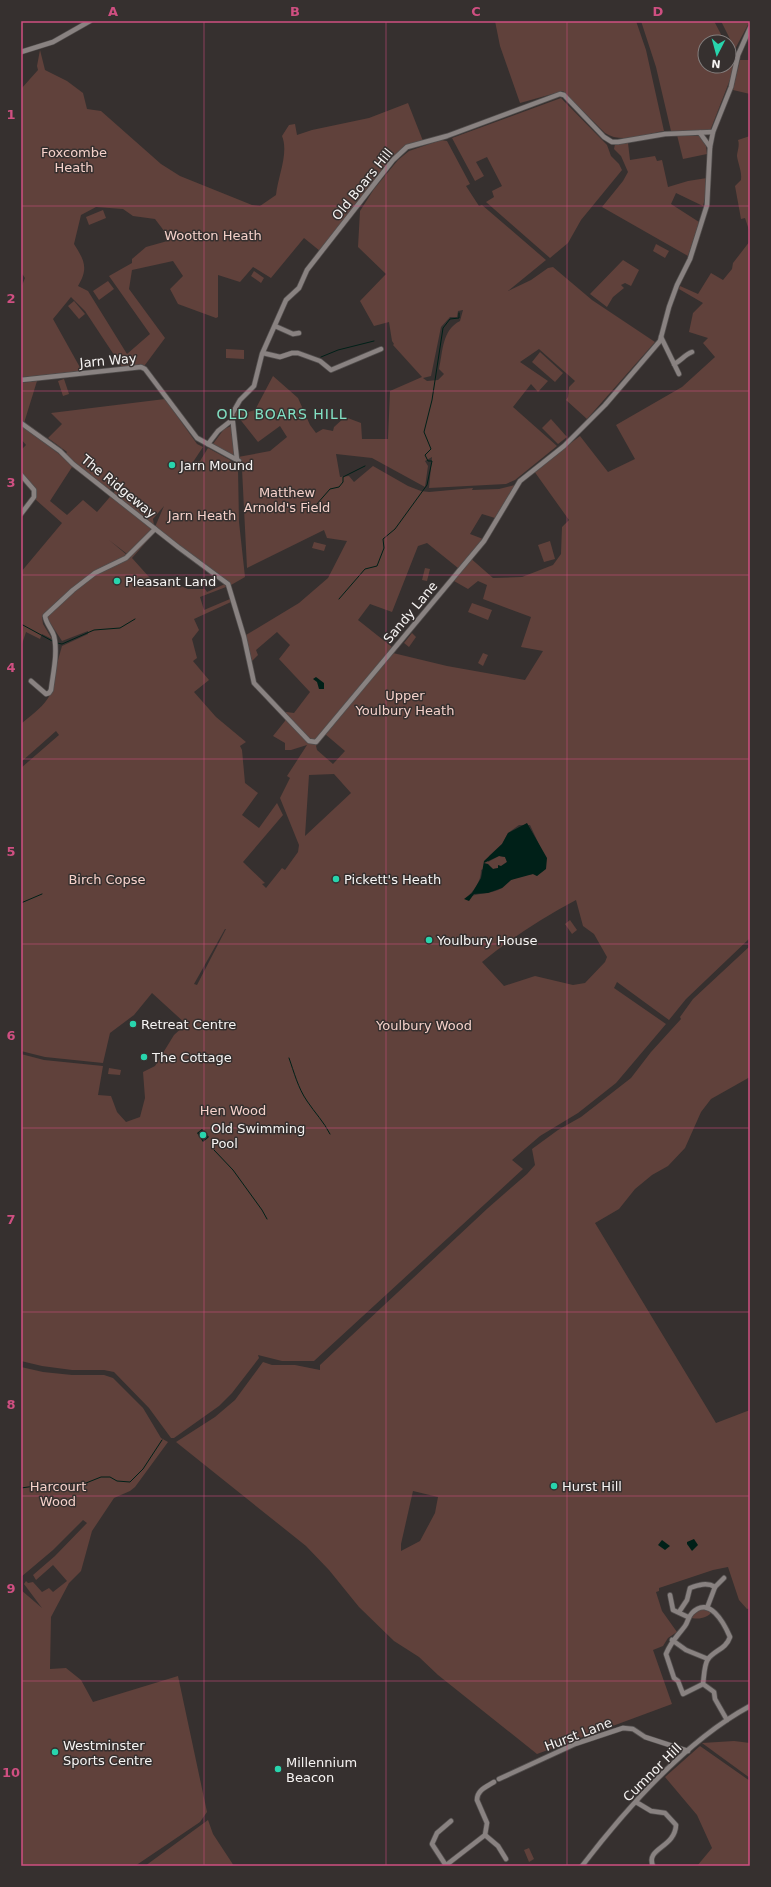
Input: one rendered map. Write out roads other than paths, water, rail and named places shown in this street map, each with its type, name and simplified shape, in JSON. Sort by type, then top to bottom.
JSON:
[{"type":"street","points":[[21,52],[53,42],[90,21]]},
{"type":"street","points":[[679,374],[661,338],[668,307],[690,259],[707,205],[710,147],[713,132],[731,88],[738,55],[750,28]]},
{"type":"street","name":"Old Boars Hill","points":[[232,420],[232,414],[238,402],[254,386],[263,353],[286,300],[299,288],[307,270],[393,160],[407,147],[447,136],[560,94],[564,95],[604,137],[612,142],[665,134],[713,132]]},
{"type":"street","points":[[700,133],[710,147]]},
{"type":"street","points":[[275,326],[293,334],[299,333]]},
{"type":"street","name":"Sandy Lane","points":[[312,743],[316,742],[484,541],[516,487],[564,446],[605,405],[661,338]]},
{"type":"street","points":[[263,353],[280,357],[292,353],[298,353],[320,361],[328,370],[337,368],[381,349]]},
{"type":"street","points":[[674,364],[680,362],[685,355],[692,352]]},
{"type":"street","name":"Jarn Way","points":[[21,380],[141,367],[145,369],[197,438],[208,444]]},
{"type":"street","points":[[232,420],[238,461],[208,444],[218,431],[232,420]]},
{"type":"street","name":"The Ridgeway","points":[[21,422],[60,451],[73,464],[155,529],[228,584],[244,637],[254,683],[312,743]]},
{"type":"street","points":[[21,475],[34,490],[34,497],[21,514]]},
{"type":"street","points":[[31,681],[46,694],[51,690],[56,652],[54,636],[46,622],[46,616],[73,590],[95,573],[126,558],[155,529]]},
{"type":"street","points":[[707,1608],[715,1586],[724,1578]]},
{"type":"street","points":[[679,1612],[687,1600],[690,1588],[704,1584],[715,1586]]},
{"type":"street","points":[[670,1595],[673,1610],[688,1617]]},
{"type":"street","points":[[700,1607],[707,1608],[719,1616],[730,1637],[726,1646],[708,1659],[703,1684],[683,1694],[678,1681],[674,1678],[666,1654],[674,1638],[686,1624],[688,1617],[700,1607]]},
{"type":"street","points":[[674,1638],[686,1650],[708,1659]]},
{"type":"street","points":[[703,1684],[714,1692],[715,1699],[727,1720]]},
{"type":"street","name":"Cumnor Hill","points":[[582,1866],[604,1838],[636,1802],[688,1751],[727,1720],[750,1706]]},
{"type":"street","name":"Hurst Lane","points":[[499,1779],[575,1744],[623,1728],[633,1729],[645,1737],[688,1751]]},
{"type":"street","points":[[451,1822],[437,1832],[432,1844],[445,1865],[485,1835],[487,1823],[477,1800],[477,1796],[483,1788],[494,1782]]},
{"type":"street","points":[[636,1802],[651,1811],[665,1814],[676,1825],[676,1834],[653,1855],[654,1866]]},
{"type":"street","points":[[485,1835],[498,1846],[506,1860]]},
{"type":"waterway","points":[[339,599],[365,569],[377,566],[384,548],[383,539],[395,529],[427,485],[432,461],[428,461],[425,455],[431,449],[424,432],[432,400],[443,328],[450,319],[459,318],[459,313]]},
{"type":"waterway","points":[[321,357],[338,350],[374,341]]},
{"type":"waterway","points":[[307,510],[316,505],[330,489],[339,487],[343,482],[343,477],[365,466]]},
{"type":"waterway","points":[[57,643],[62,644],[94,630],[120,628],[135,619]]},
{"type":"waterway","points":[[21,624],[54,642]]},
{"type":"waterway","points":[[21,903],[42,894]]},
{"type":"waterway","points":[[289,1058],[301,1091],[330,1134]]},
{"type":"waterway","points":[[214,1150],[233,1170],[267,1219]]},
{"type":"waterway","points":[[21,1488],[50,1484],[86,1483],[101,1477],[110,1477],[117,1481],[130,1482],[143,1469],[162,1440]]},
{"type":"place","name":"Jarn Mound","points":[[172,465]]},
{"type":"place","name":"Pleasant Land","points":[[117,581]]},
{"type":"place","name":"Pickett's Heath","points":[[336,879]]},
{"type":"place","name":"Youlbury House","points":[[429,940]]},
{"type":"place","name":"Retreat Centre","points":[[133,1024]]},
{"type":"place","name":"The Cottage","points":[[144,1057]]},
{"type":"place","name":"Old Swimming Pool","points":[[203,1135]]},
{"type":"place","name":"Hurst Hill","points":[[554,1486]]},
{"type":"place","name":"Westminster Sports Centre","points":[[55,1752]]},
{"type":"place","name":"Millennium Beacon","points":[[278,1769]]},
{"type":"district","name":"OLD BOARS HILL","points":[[282,414]]},
{"type":"park label","name":"Foxcombe Heath","points":[[74,160]]},
{"type":"park label","name":"Wootton Heath","points":[[213,235]]},
{"type":"park label","name":"Matthew Arnold's Field","points":[[287,500]]},
{"type":"park label","name":"Jarn Heath","points":[[202,515]]},
{"type":"park label","name":"Upper Youlbury Heath","points":[[405,702]]},
{"type":"park label","name":"Birch Copse","points":[[107,879]]},
{"type":"park label","name":"Youlbury Wood","points":[[424,1025]]},
{"type":"park label","name":"Hen Wood","points":[[233,1110]]},
{"type":"park label","name":"Harcourt Wood","points":[[58,1494]]}]
